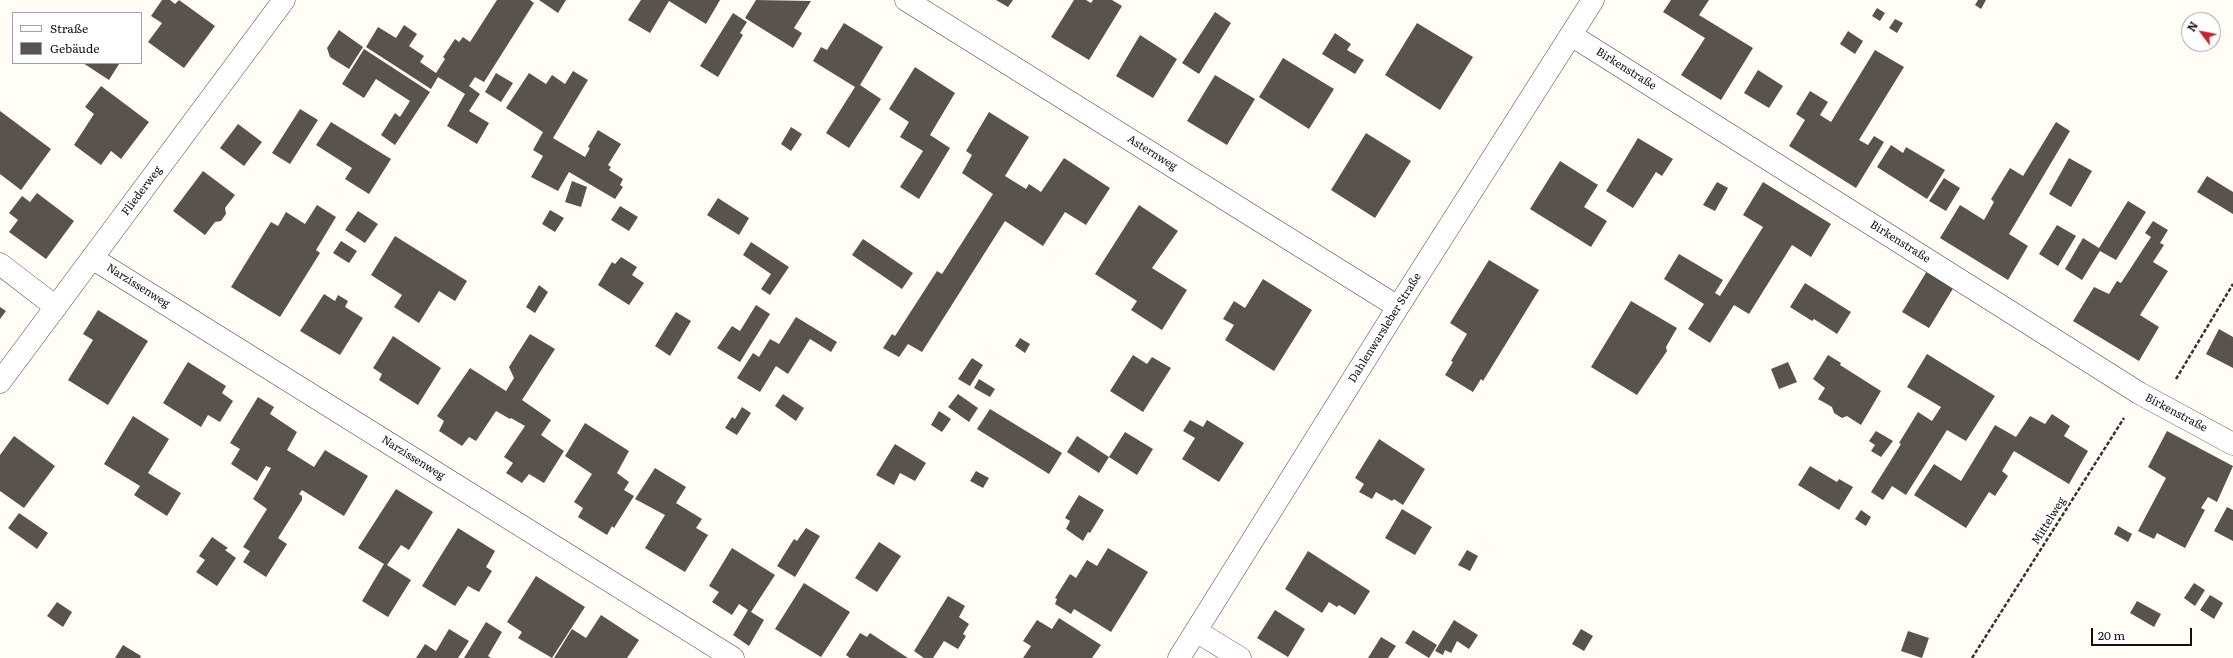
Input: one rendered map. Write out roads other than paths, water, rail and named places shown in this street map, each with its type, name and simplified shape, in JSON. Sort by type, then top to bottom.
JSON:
[{"type":"street","name":"Fliederweg","points":[[0,382],[284,0]]},
{"type":"street","name":"Asternweg","points":[[906,0],[1398,307]]},
{"type":"street","name":"Dahlenwarsleber Straße","points":[[1179,658],[1398,307],[1593,0]]},
{"type":"street","name":"Birkenstraße","points":[[1571,35],[2160,406],[2233,444]]},
{"type":"street","name":"Narzissenweg","points":[[92,258],[733,658]]},
{"type":"street","points":[[0,264],[56,308]]},
{"type":"street","points":[[1196,631],[1240,658]]}]
